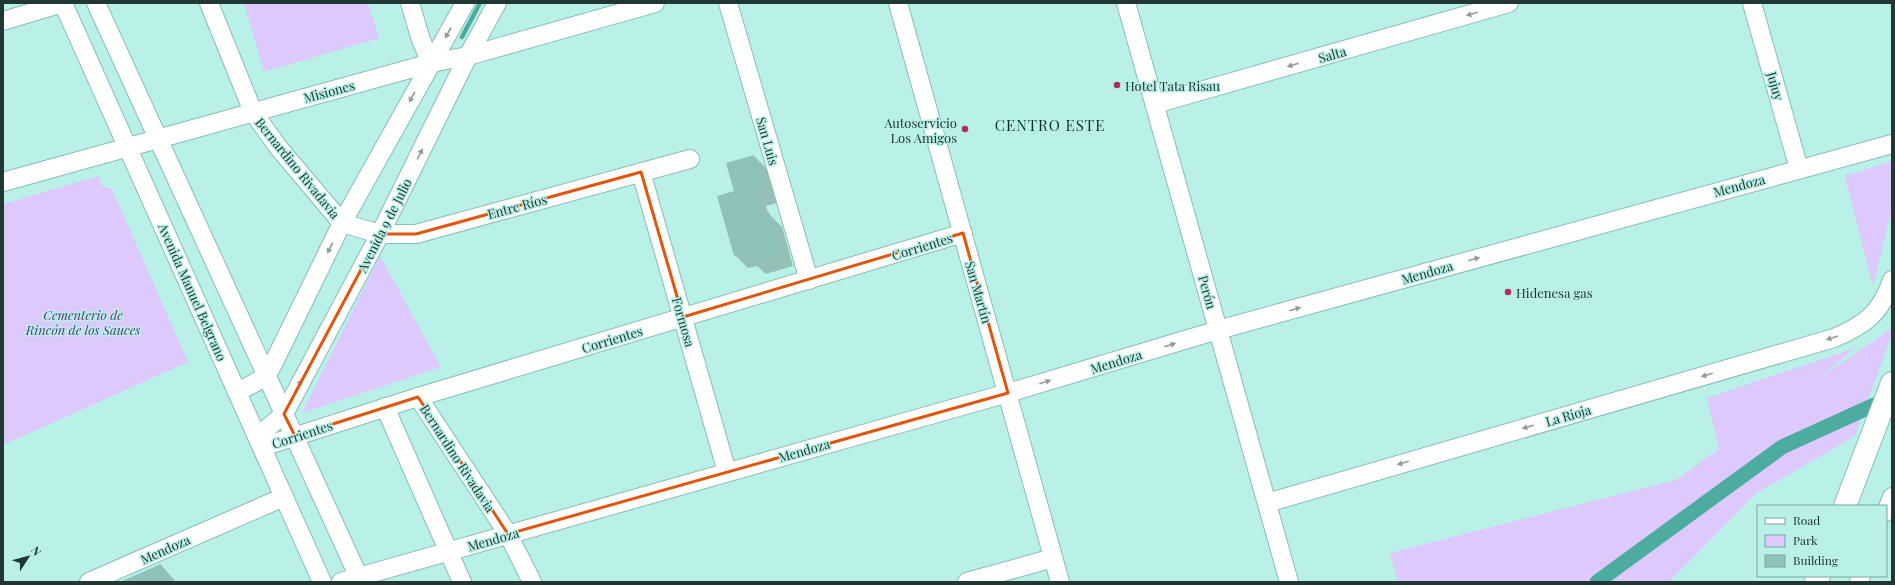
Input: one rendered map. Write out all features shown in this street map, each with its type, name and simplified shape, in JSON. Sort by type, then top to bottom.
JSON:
[{"type":"main road","points":[[1845,505],[1892,383]]},
{"type":"street","points":[[3,21],[63,3]]},
{"type":"street","name":"Avenida Manuel Belgrano","points":[[63,3],[322,582]]},
{"type":"street","points":[[96,3],[266,377],[295,436],[360,579]]},
{"type":"street","name":"Bernardino Rivadavia","points":[[208,3],[253,112],[278,147],[342,223]]},
{"type":"street","points":[[410,3],[421,40],[432,63]]},
{"type":"street","points":[[237,392],[266,377],[342,223],[465,3]]},
{"type":"street","name":"Avenida 9 de Julio","points":[[260,442],[284,414],[380,234],[468,56],[497,3]]},
{"type":"street","name":"Misiones","points":[[3,182],[157,138],[432,63],[468,56],[655,3]]},
{"type":"street","name":"San Luis","points":[[728,3],[809,280]]},
{"type":"street","name":"San Martín","points":[[898,3],[1060,582]]},
{"type":"street","name":"Perón","points":[[1126,3],[1289,582]]},
{"type":"street","name":"Salta","points":[[1155,104],[1510,3]]},
{"type":"street","name":"Jujuy","points":[[1752,3],[1799,169]]},
{"type":"street","name":"Mendoza","points":[[341,582],[360,579],[448,551],[1008,393],[1218,330],[1892,144]]},
{"type":"street","name":"Entre Ríos","points":[[342,223],[380,234],[416,234],[690,159]]},
{"type":"street","name":"Formosa","points":[[641,172],[728,472]]},
{"type":"street","name":"Corrientes","points":[[260,442],[295,436],[385,407],[682,317],[963,234]]},
{"type":"street","name":"La Rioja","points":[[1267,503],[1834,338],[1867,322],[1879,309],[1887,296],[1892,280]]},
{"type":"street","name":"Bernardino Rivadavia","points":[[418,397],[508,534],[532,582]]},
{"type":"street","points":[[385,407],[462,582]]},
{"type":"street","name":"Mendoza","points":[[89,582],[284,497]]},
{"type":"street","points":[[1887,510],[1892,497]]},
{"type":"street","points":[[967,582],[1053,558]]},
{"type":"highlighted area","points":[[641,172],[683,317],[963,233],[1008,393],[508,534],[418,397],[295,436],[284,414],[380,234],[416,234]]},
{"type":"green space","points":[[244,3],[368,3],[379,38],[264,72]]},
{"type":"green space","points":[[1892,161],[1892,208],[1873,286],[1845,176]]},
{"type":"green space","name":"Cementerio de Rincón de los Sauces","points":[[99,176],[102,186],[112,189],[188,362],[3,445],[3,204]]},
{"type":"green space","points":[[380,256],[441,367],[302,413]]},
{"type":"green space","points":[[1892,328],[1892,334],[1855,436],[1755,494],[1669,582],[1398,582],[1390,553],[1676,480],[1719,449],[1707,398],[1855,348],[1821,377]]},
{"type":"building","points":[[754,155],[765,189],[753,193],[760,215],[769,212],[781,253],[751,261],[748,251],[734,256],[717,196],[734,191],[726,163]]},
{"type":"building","points":[[161,564],[169,582],[120,582]]},
{"type":"waterway","points":[[462,37],[480,3]]},
{"type":"waterway","points":[[1597,582],[1782,447],[1874,405],[1891,403]]},
{"type":"place","name":"Hotel Tata Risau","points":[[1117,85]]},
{"type":"place","name":"Autoservicio Los Amigos","points":[[965,129]]},
{"type":"place","name":"Hidenesa gas","points":[[1508,292]]},
{"type":"district","name":"CENTRO ESTE","points":[[1050,125]]}]
